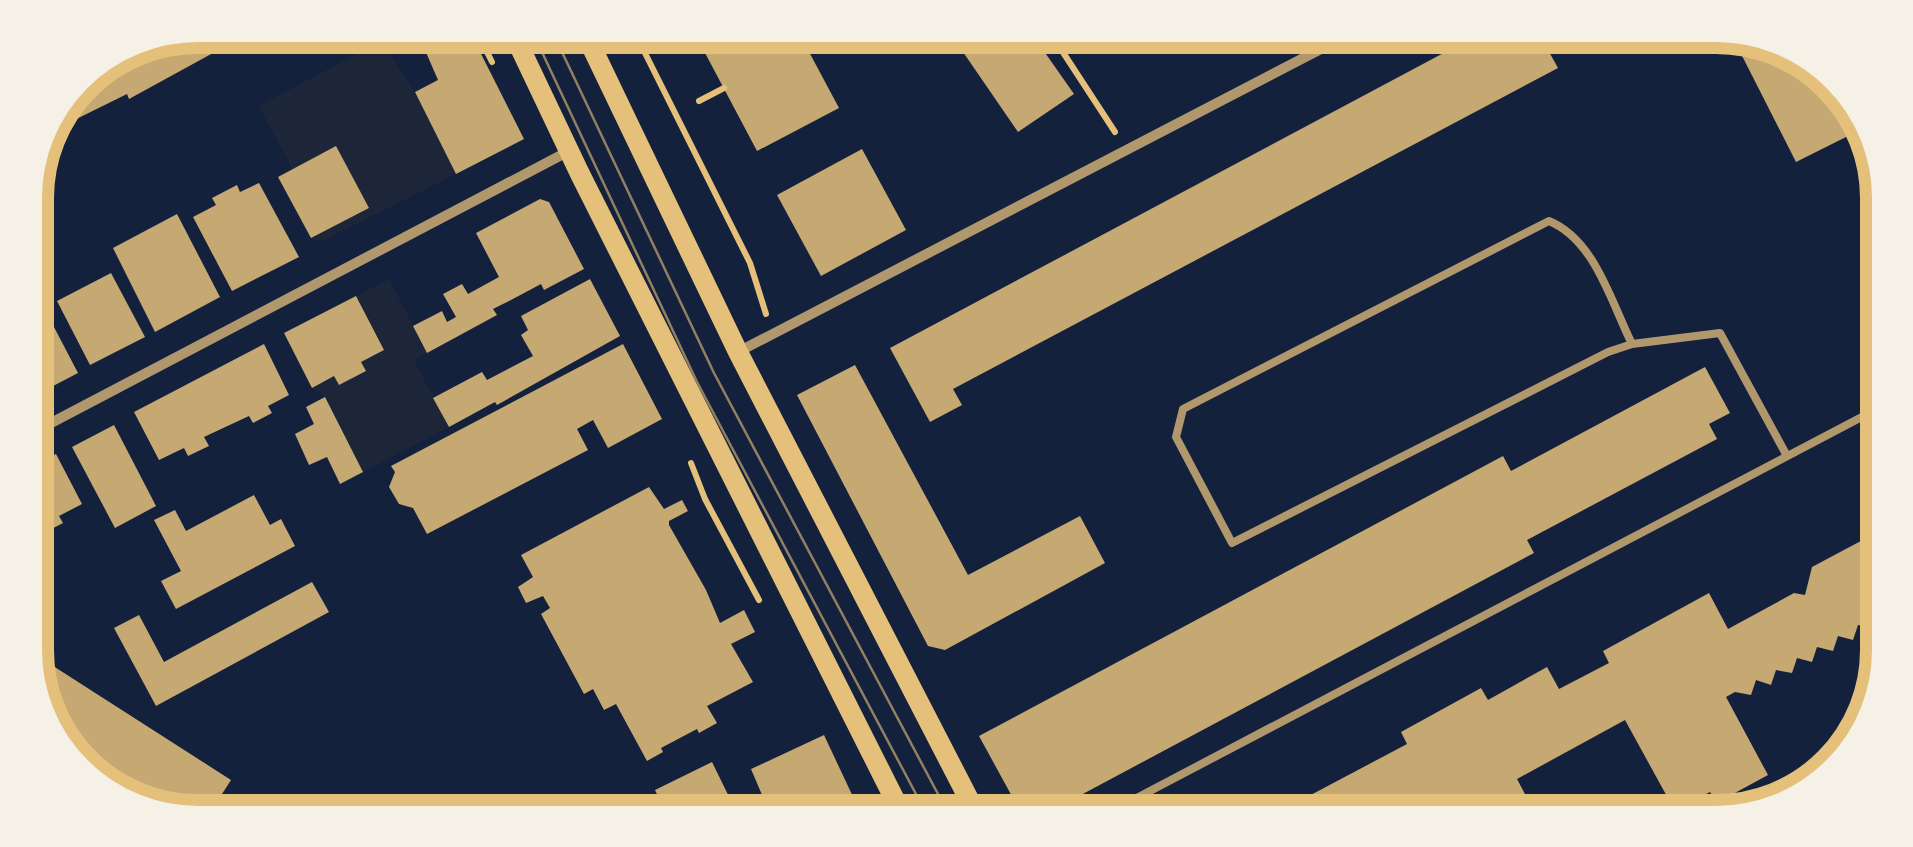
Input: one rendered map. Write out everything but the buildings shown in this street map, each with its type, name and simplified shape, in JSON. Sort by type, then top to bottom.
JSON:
[{"type":"main road","points":[[520,47],[895,800]]},
{"type":"main road","points":[[591,47],[738,352],[968,799]]},
{"type":"street","points":[[738,352],[1325,47]]},
{"type":"street","points":[[48,425],[569,151]]},
{"type":"lane","points":[[1632,344],[1583,245],[1568,229],[1549,221],[1182,409],[1176,438],[1232,543],[1608,352],[1632,344],[1720,333],[1787,456]]},
{"type":"lane","points":[[1134,799],[1866,415]]},
{"type":"path","points":[[642,47],[750,262],[772,334]]},
{"type":"path","points":[[1059,47],[1126,150]]},
{"type":"path","points":[[698,101],[724,88]]},
{"type":"shaded area","points":[[370,47],[385,47],[415,92],[456,174],[321,242],[311,238],[368,208],[293,170],[259,106]]},
{"type":"shaded area","points":[[389,279],[427,353],[414,360],[449,427],[363,472],[325,397],[312,388],[334,376],[339,385],[365,372],[361,362],[384,350],[356,296]]},
{"type":"tram line","points":[[540,47],[697,382],[919,800]]},
{"type":"tram line","points":[[560,47],[714,373],[941,800]]}]
